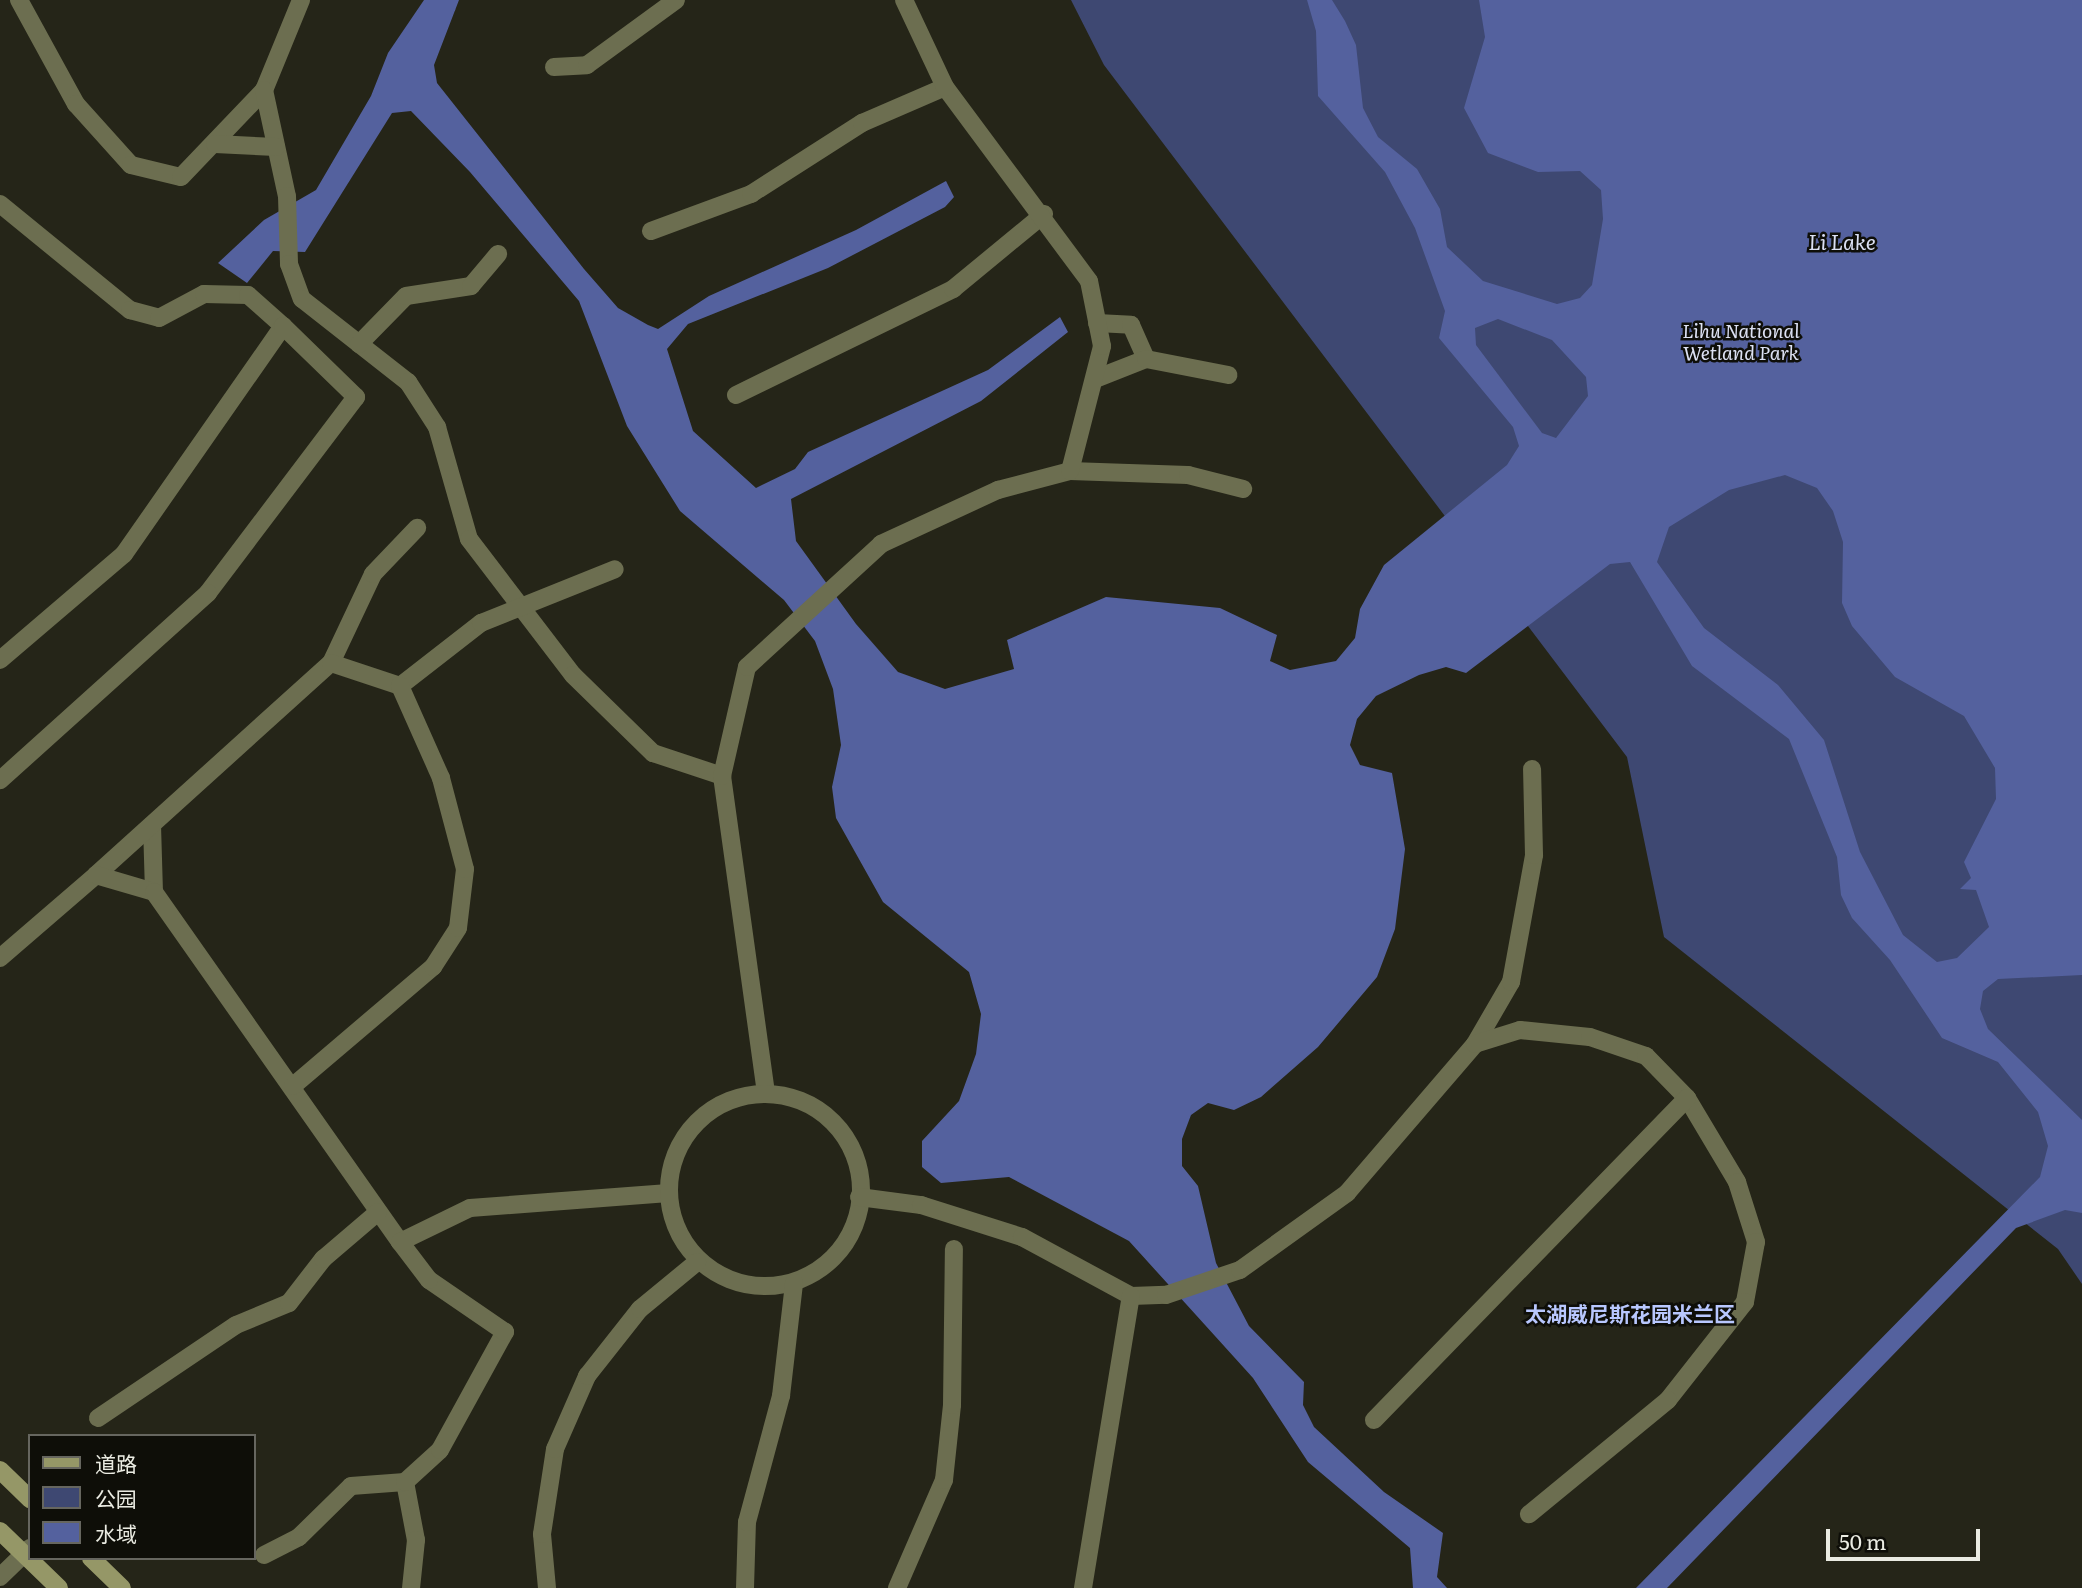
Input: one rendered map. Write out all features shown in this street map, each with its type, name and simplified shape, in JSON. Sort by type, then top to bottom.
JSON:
[{"type":"main road","points":[[0,1471],[28,1497]]},
{"type":"main road","points":[[0,1531],[27,1550]]},
{"type":"main road","points":[[35,1560],[59,1588]]},
{"type":"main road","points":[[93,1560],[122,1588]]},
{"type":"street","points":[[19,0],[75,104],[131,165],[181,177],[264,90],[302,0]]},
{"type":"street","points":[[554,67],[587,65],[676,0]]},
{"type":"street","points":[[904,0],[944,87],[1044,214],[1090,281],[1102,346],[1070,471]]},
{"type":"street","points":[[651,231],[751,194],[862,123],[944,87]]},
{"type":"street","points":[[264,90],[287,196],[289,264],[302,299],[408,382],[437,427],[469,539],[517,608],[653,753],[722,776]]},
{"type":"street","points":[[215,144],[276,147]]},
{"type":"street","points":[[0,204],[130,310],[159,318],[204,295],[248,295],[284,326],[356,397],[208,593],[0,779]]},
{"type":"street","points":[[736,395],[953,289],[1044,214]]},
{"type":"street","points":[[359,344],[406,296],[471,286],[498,254]]},
{"type":"street","points":[[1097,323],[1131,325],[1146,359]]},
{"type":"street","points":[[0,660],[124,554],[284,326]]},
{"type":"street","points":[[1095,379],[1146,359],[1228,375]]},
{"type":"street","points":[[766,1093],[722,776],[747,667],[881,544],[998,490],[1070,471],[1188,475],[1243,489]]},
{"type":"street","points":[[0,958],[331,663],[373,574],[417,528]]},
{"type":"street","points":[[400,686],[481,623],[615,569]]},
{"type":"street","points":[[293,1086],[433,967],[458,928],[466,869],[442,778],[400,686],[331,663]]},
{"type":"street","points":[[859,1197],[921,1206],[1022,1237],[1131,1296],[1166,1295],[1240,1270],[1347,1193],[1475,1044],[1511,982],[1534,855],[1532,769]]},
{"type":"street","points":[[152,825],[154,892],[293,1086],[378,1212],[429,1280],[505,1332],[440,1450],[405,1482],[351,1486],[299,1537],[264,1555]]},
{"type":"street","points":[[96,875],[154,892]]},
{"type":"street","points":[[1475,1044],[1520,1030],[1590,1037],[1646,1056],[1687,1098],[1737,1182],[1756,1242],[1745,1302],[1668,1400],[1529,1514]]},
{"type":"street","points":[[766,1093],[810,1104],[844,1133],[861,1175],[857,1221],[833,1259],[794,1283],[749,1286],[697,1262],[679,1235],[668,1193],[675,1155],[696,1122],[728,1100],[766,1093]]},
{"type":"street","points":[[1374,1420],[1687,1098]]},
{"type":"street","points":[[400,1242],[470,1208],[668,1193]]},
{"type":"street","points":[[98,1418],[236,1325],[289,1303],[323,1259],[378,1212]]},
{"type":"street","points":[[897,1588],[944,1480],[954,1249]]},
{"type":"street","points":[[547,1588],[542,1534],[555,1449],[587,1376],[640,1309],[697,1262]]},
{"type":"street","points":[[745,1588],[747,1522],[781,1396],[794,1283]]},
{"type":"street","points":[[1083,1588],[1131,1296]]},
{"type":"street","points":[[405,1482],[416,1540],[411,1588]]},
{"type":"street","points":[[0,1577],[27,1550]]},
{"type":"green space","name":"Lihu National Wetland Park","points":[[1071,0],[2082,0],[2082,1284],[2058,1249],[1664,937],[1627,757],[1104,65]]},
{"type":"water","name":"Li Lake","points":[[424,0],[459,0],[434,65],[437,83],[618,308],[658,329],[709,296],[856,230],[946,181],[954,197],[945,207],[828,268],[688,324],[667,349],[693,431],[756,488],[795,469],[808,452],[988,370],[1060,317],[1068,332],[981,401],[791,499],[796,541],[856,624],[898,672],[945,689],[1014,669],[1007,640],[1106,597],[1220,608],[1277,635],[1270,661],[1290,670],[1336,661],[1355,638],[1360,609],[1384,565],[1507,465],[1519,446],[1513,427],[1439,338],[1445,311],[1415,228],[1385,172],[1318,96],[1316,31],[1307,0],[1332,0],[1345,21],[1356,45],[1363,108],[1378,137],[1417,169],[1440,209],[1447,247],[1483,281],[1557,304],[1580,298],[1592,285],[1603,219],[1601,190],[1580,171],[1538,172],[1488,153],[1464,108],[1485,37],[1479,0],[2082,0],[2082,975],[1998,979],[1983,991],[1980,1009],[1988,1029],[2082,1120],[2082,1213],[2065,1210],[2016,1228],[1667,1588],[1636,1588],[2040,1177],[2048,1146],[2038,1112],[1998,1062],[1942,1038],[1890,960],[1852,918],[1841,895],[1837,857],[1789,739],[1692,666],[1630,562],[1610,564],[1466,673],[1446,667],[1419,675],[1376,696],[1357,719],[1350,745],[1360,765],[1392,773],[1405,849],[1395,929],[1377,977],[1318,1047],[1261,1097],[1234,1110],[1208,1103],[1191,1115],[1182,1139],[1182,1166],[1198,1186],[1216,1263],[1249,1326],[1304,1382],[1303,1405],[1314,1427],[1384,1492],[1443,1533],[1437,1577],[1447,1588],[1413,1588],[1410,1548],[1308,1462],[1253,1378],[1129,1241],[1009,1177],[941,1183],[922,1167],[922,1141],[959,1101],[976,1054],[981,1014],[969,972],[883,902],[836,818],[832,787],[841,745],[833,689],[815,641],[784,600],[680,511],[627,426],[579,301],[470,172],[411,111],[392,113],[305,252],[273,251],[247,283],[218,263],[264,220],[316,190],[371,96],[388,53]],"holes":[[[1498,319],[1552,340],[1586,377],[1588,396],[1556,438],[1542,433],[1476,345],[1475,328]],[[1785,475],[1817,488],[1833,511],[1843,542],[1842,603],[1852,626],[1895,677],[1964,716],[1995,768],[1996,799],[1964,862],[1971,878],[1960,889],[1976,890],[1989,927],[1957,958],[1937,962],[1903,935],[1860,852],[1824,740],[1778,685],[1704,628],[1657,562],[1669,527],[1729,490]]]},
{"type":"district","name":"太湖威尼斯花园米兰区","points":[[1630,1313]]}]
